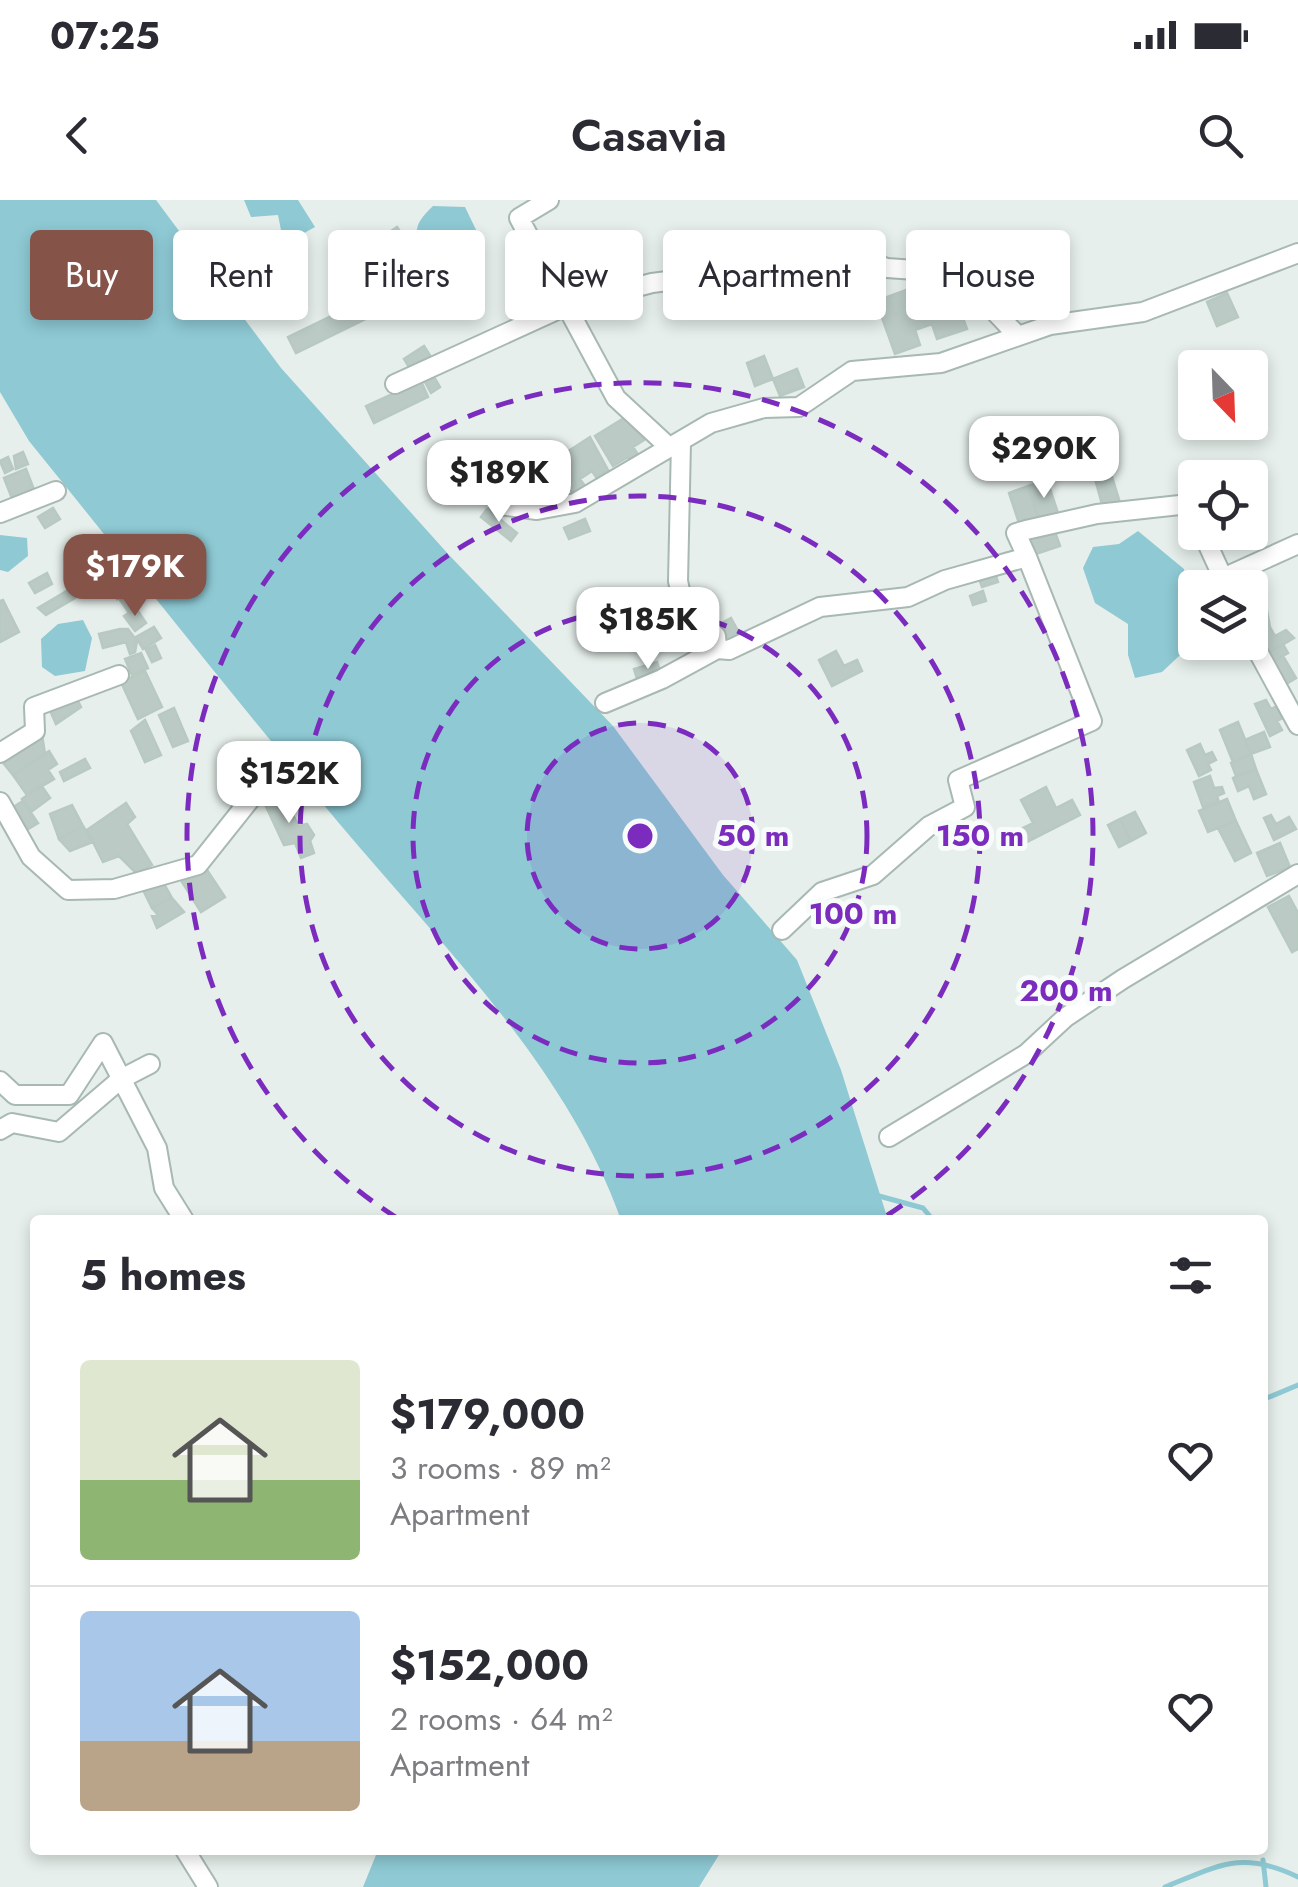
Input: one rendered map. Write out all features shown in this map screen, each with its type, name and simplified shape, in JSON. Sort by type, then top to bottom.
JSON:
[{"type":"street","points":[[526,230],[519,218],[549,200]]},
{"type":"street","points":[[499,506],[537,510],[576,502],[711,423],[764,408],[799,407],[852,371],[941,363],[1050,325],[1143,312],[1298,252]]},
{"type":"street","points":[[643,285],[854,256],[887,268],[958,273],[1018,336]]},
{"type":"street","points":[[395,384],[535,320]]},
{"type":"street","points":[[576,320],[616,398],[675,445]]},
{"type":"street","points":[[675,445],[678,581],[683,604],[716,636],[717,648]]},
{"type":"street","points":[[0,513],[56,491]]},
{"type":"street","points":[[782,930],[822,892],[874,875],[929,826],[965,807],[958,780],[1092,720],[1016,533],[1178,505]]},
{"type":"street","points":[[1249,570],[1298,544]]},
{"type":"street","points":[[605,703],[662,680],[717,648],[729,650],[820,608],[908,597],[945,580],[1027,557]]},
{"type":"street","points":[[1262,660],[1298,726]]},
{"type":"street","points":[[0,753],[35,730],[34,708],[119,675]]},
{"type":"street","points":[[0,802],[31,857],[68,890],[114,890],[198,865],[275,768]]},
{"type":"street","points":[[889,1137],[1026,1054],[1066,1017],[1298,874]]},
{"type":"street","points":[[0,1081],[15,1095],[69,1095],[103,1044],[157,1148],[164,1188],[181,1215]]},
{"type":"street","points":[[0,1130],[12,1123],[59,1132],[121,1079],[150,1064]]},
{"type":"street","points":[[188,1855],[208,1887]]},
{"type":"water","points":[[0,200],[156,200],[178,230],[173,230],[173,320],[245,320],[281,368],[449,555],[613,726],[723,875],[797,960],[841,1070],[886,1215],[619,1215],[598,1164],[568,1111],[498,1010],[299,775],[29,441],[0,392]]},
{"type":"water","points":[[244,200],[298,200],[315,227],[308,231],[281,230],[278,215],[251,217]]},
{"type":"water","points":[[433,206],[465,207],[476,230],[417,230]]},
{"type":"water","points":[[1138,531],[1184,569],[1178,570],[1178,657],[1162,672],[1135,678],[1128,655],[1128,624],[1095,603],[1083,568],[1093,547],[1119,544]]},
{"type":"water","points":[[0,535],[27,538],[28,556],[8,572],[0,570]]},
{"type":"water","points":[[83,620],[92,638],[85,671],[55,676],[42,667],[41,639],[58,624]]},
{"type":"water","points":[[376,1855],[719,1855],[699,1887],[363,1887]]},
{"type":"building","points":[[906,290],[906,320],[964,320],[967,329],[937,339],[932,324],[915,330],[920,345],[895,354],[883,320],[886,320],[886,297]]},
{"type":"building","points":[[1227,293],[1238,317],[1217,326],[1207,302]]},
{"type":"building","points":[[328,318],[364,320],[296,353],[288,337]]},
{"type":"building","points":[[424,346],[433,360],[412,372],[404,359]]},
{"type":"building","points":[[764,356],[773,379],[755,386],[747,363]]},
{"type":"building","points":[[797,369],[804,387],[780,396],[773,379]]},
{"type":"building","points":[[434,377],[440,387],[431,393],[425,382]]},
{"type":"building","points":[[421,381],[428,397],[374,423],[366,406]]},
{"type":"building","points":[[629,415],[644,440],[633,447],[641,459],[633,464],[628,457],[613,466],[595,436]]},
{"type":"building","points":[[590,437],[608,470],[596,477],[592,471],[580,479],[589,492],[577,500],[568,486],[538,507],[521,482]]},
{"type":"building","points":[[23,452],[28,464],[16,469],[14,456]]},
{"type":"building","points":[[8,457],[13,469],[5,473],[0,461]]},
{"type":"building","points":[[26,469],[35,492],[13,501],[4,478]]},
{"type":"building","points":[[1110,470],[1120,503],[1103,508],[1094,475]]},
{"type":"building","points":[[1047,480],[1059,516],[1040,522],[1028,486]]},
{"type":"building","points":[[1028,486],[1040,522],[1021,529],[1009,493]]},
{"type":"building","points":[[53,508],[60,519],[45,528],[38,517]]},
{"type":"building","points":[[487,509],[517,533],[511,541],[481,517]]},
{"type":"building","points":[[585,519],[590,531],[569,539],[564,528]]},
{"type":"building","points":[[1053,526],[1060,546],[1030,556],[1024,536]]},
{"type":"building","points":[[994,570],[998,582],[982,587],[978,576]]},
{"type":"building","points":[[47,573],[52,584],[35,593],[29,583]]},
{"type":"building","points":[[118,583],[125,592],[117,599],[110,588]]},
{"type":"building","points":[[70,589],[75,598],[46,615],[38,608]]},
{"type":"building","points":[[983,591],[986,601],[973,605],[970,596]]},
{"type":"building","points":[[125,592],[136,608],[129,613],[118,597]]},
{"type":"building","points":[[3,600],[19,632],[0,642],[0,601]]},
{"type":"building","points":[[136,608],[146,623],[135,631],[124,616]]},
{"type":"building","points":[[731,618],[742,638],[724,647],[713,628]]},
{"type":"building","points":[[154,627],[161,638],[143,649],[136,637]]},
{"type":"building","points":[[1268,628],[1275,636],[1286,630],[1294,638],[1268,653]]},
{"type":"building","points":[[128,629],[137,641],[135,652],[130,654],[126,642],[103,648],[99,634]]},
{"type":"building","points":[[1283,644],[1288,653],[1270,663],[1268,653]]},
{"type":"building","points":[[155,645],[161,658],[152,662],[146,650]]},
{"type":"building","points":[[836,651],[844,666],[857,660],[862,671],[832,686],[819,660]]},
{"type":"building","points":[[141,653],[148,668],[132,675],[125,659]]},
{"type":"building","points":[[1283,656],[1296,678],[1283,686],[1270,663]]},
{"type":"building","points":[[657,662],[662,677],[638,682],[634,669]]},
{"type":"building","points":[[145,671],[162,707],[138,719],[121,682]]},
{"type":"building","points":[[75,695],[81,707],[56,724],[49,708]]},
{"type":"building","points":[[1266,700],[1271,709],[1281,704],[1287,716],[1277,721],[1282,730],[1270,736],[1255,704]]},
{"type":"building","points":[[174,708],[188,741],[173,747],[159,715]]},
{"type":"building","points":[[145,720],[161,755],[145,762],[131,731]]},
{"type":"building","points":[[1238,722],[1251,754],[1233,762],[1220,730]]},
{"type":"building","points":[[1264,732],[1270,747],[1251,754],[1245,740]]},
{"type":"building","points":[[42,735],[45,754],[13,775],[0,759]]},
{"type":"building","points":[[1200,744],[1205,755],[1212,752],[1216,760],[1208,764],[1211,770],[1199,776],[1187,750]]},
{"type":"building","points":[[49,751],[57,764],[48,770],[54,779],[27,795],[13,775]]},
{"type":"building","points":[[1251,754],[1256,769],[1236,776],[1231,763]]},
{"type":"building","points":[[85,759],[90,768],[64,781],[60,772]]},
{"type":"building","points":[[1256,769],[1266,794],[1254,799],[1249,786],[1238,791],[1233,778]]},
{"type":"building","points":[[1210,776],[1214,788],[1222,787],[1224,793],[1217,796],[1219,802],[1203,807],[1194,782]]},
{"type":"building","points":[[41,785],[50,798],[31,812],[22,799]]},
{"type":"building","points":[[1046,787],[1056,808],[1072,800],[1080,815],[1023,844],[1017,831],[1033,823],[1021,800]]},
{"type":"building","points":[[281,793],[299,826],[307,824],[314,835],[310,841],[314,853],[301,858],[295,843],[284,845],[263,800]]},
{"type":"building","points":[[1227,799],[1236,821],[1208,832],[1199,811]]},
{"type":"building","points":[[23,801],[38,823],[25,831],[12,808]]},
{"type":"building","points":[[126,803],[135,817],[127,824],[152,865],[136,873],[119,856],[103,862],[87,830]]},
{"type":"building","points":[[72,805],[83,826],[59,839],[50,814]]},
{"type":"building","points":[[1135,812],[1146,833],[1131,841],[1120,819]]},
{"type":"building","points":[[1271,815],[1276,824],[1289,817],[1296,829],[1274,840],[1264,818]]},
{"type":"building","points":[[1120,819],[1131,841],[1119,847],[1108,825]]},
{"type":"building","points":[[1236,821],[1251,853],[1235,861],[1218,828]]},
{"type":"building","points":[[83,826],[93,842],[70,851],[59,839]]},
{"type":"building","points":[[1280,843],[1290,867],[1267,876],[1257,853]]},
{"type":"building","points":[[207,870],[225,897],[201,912],[182,882]]},
{"type":"building","points":[[163,882],[172,898],[152,908],[143,890]]},
{"type":"building","points":[[1289,896],[1298,913],[1298,949],[1292,952],[1268,907]]},
{"type":"building","points":[[172,898],[184,912],[157,928],[152,916],[158,915],[152,908]]},
{"type":"waterway","points":[[875,1201],[879,1196],[923,1208],[929,1215]]},
{"type":"waterway","points":[[1268,1398],[1298,1385]]},
{"type":"waterway","points":[[1263,1860],[1266,1887]]},
{"type":"waterway","points":[[1165,1887],[1216,1867],[1246,1862],[1298,1877]]}]
